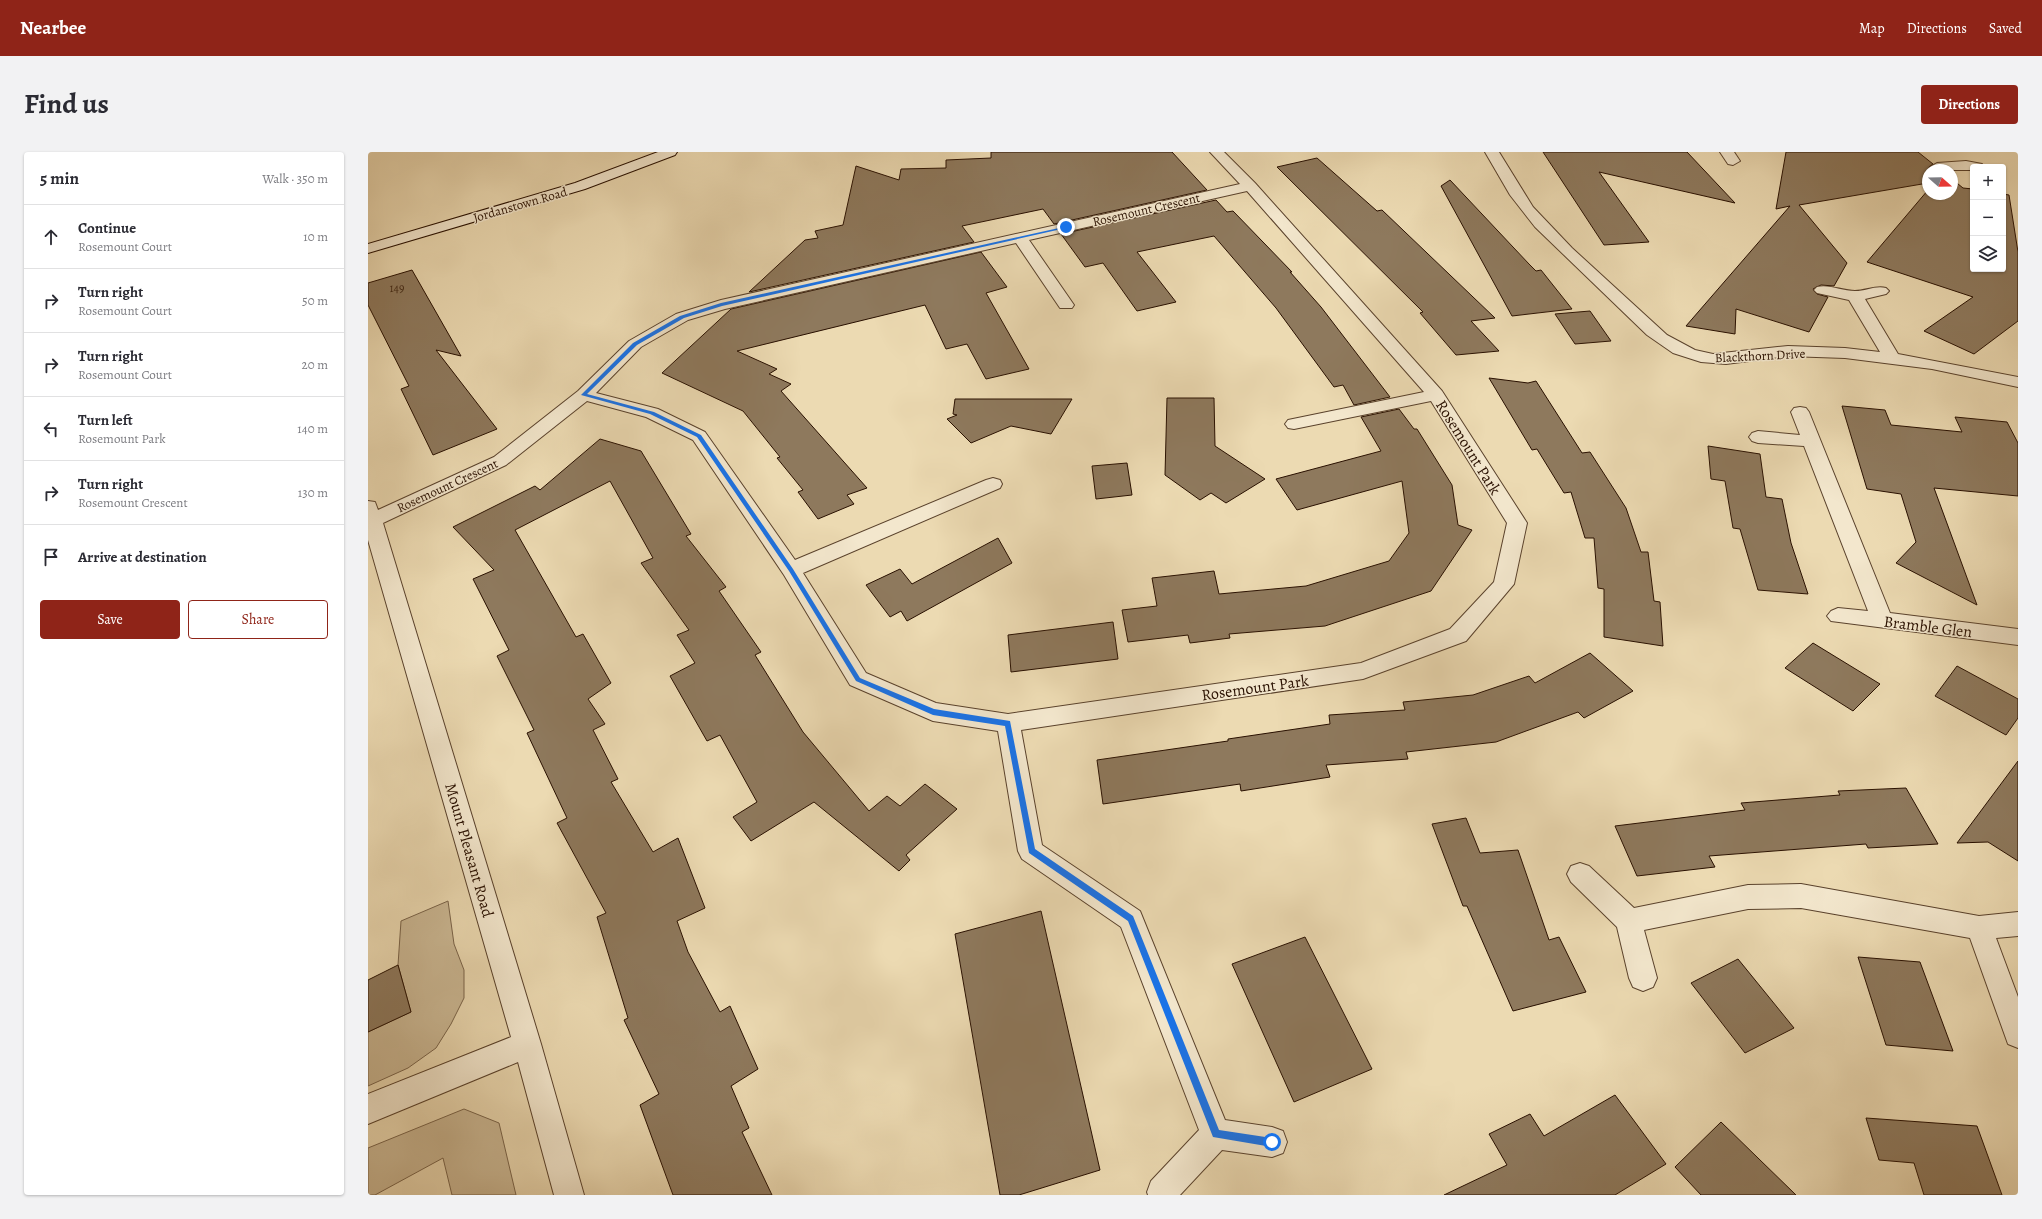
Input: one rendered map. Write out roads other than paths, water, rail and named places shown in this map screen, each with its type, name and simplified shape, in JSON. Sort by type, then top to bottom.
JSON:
[{"type":"street","name":"Jordanstown Road","points":[[368,249],[580,186],[670,152]]},
{"type":"street","name":"Rosemount Park","points":[[584,395],[652,413],[699,436],[791,570],[858,680],[933,712],[1008,723],[1363,671],[1458,635],[1504,584],[1517,523],[1436,395],[1250,186],[1217,152]]},
{"type":"street","name":"Blackthorn Drive","points":[[1492,152],[1517,195],[1545,229],[1664,342],[1690,355],[1710,358],[1731,358],[1787,351],[1848,354],[1893,359],[1967,371],[2018,382]]},
{"type":"street","points":[[1956,152],[1970,165]]},
{"type":"street","points":[[1958,166],[1970,166]]},
{"type":"street","name":"Rosemount Crescent","points":[[370,513],[500,460],[584,395],[635,344],[682,317],[721,305],[1250,186]]},
{"type":"street","points":[[1020,238],[1066,305]]},
{"type":"street","points":[[1822,290],[1855,296],[1881,291]]},
{"type":"street","points":[[1855,296],[1893,359]]},
{"type":"street","points":[[1294,424],[1436,395]]},
{"type":"street","points":[[1800,412],[1882,620]]},
{"type":"street","points":[[1758,437],[1811,441]]},
{"type":"street","points":[[791,570],[993,484]]},
{"type":"street","name":"Mount Pleasant Road","points":[[370,513],[527,1044],[568,1195]]},
{"type":"street","name":"Bramble Glen","points":[[1838,616],[2018,637]]},
{"type":"street","points":[[1008,723],[1031,851],[1131,919],[1216,1134]]},
{"type":"street","points":[[1580,874],[1629,921],[1643,978]]},
{"type":"street","points":[[1629,921],[1748,897],[1801,896],[1979,928],[2018,924]]},
{"type":"street","points":[[1979,928],[2018,1034]]},
{"type":"street","points":[[368,1109],[527,1044]]},
{"type":"street","points":[[1216,1134],[1272,1142]]},
{"type":"street","points":[[1162,1192],[1216,1134]]}]
